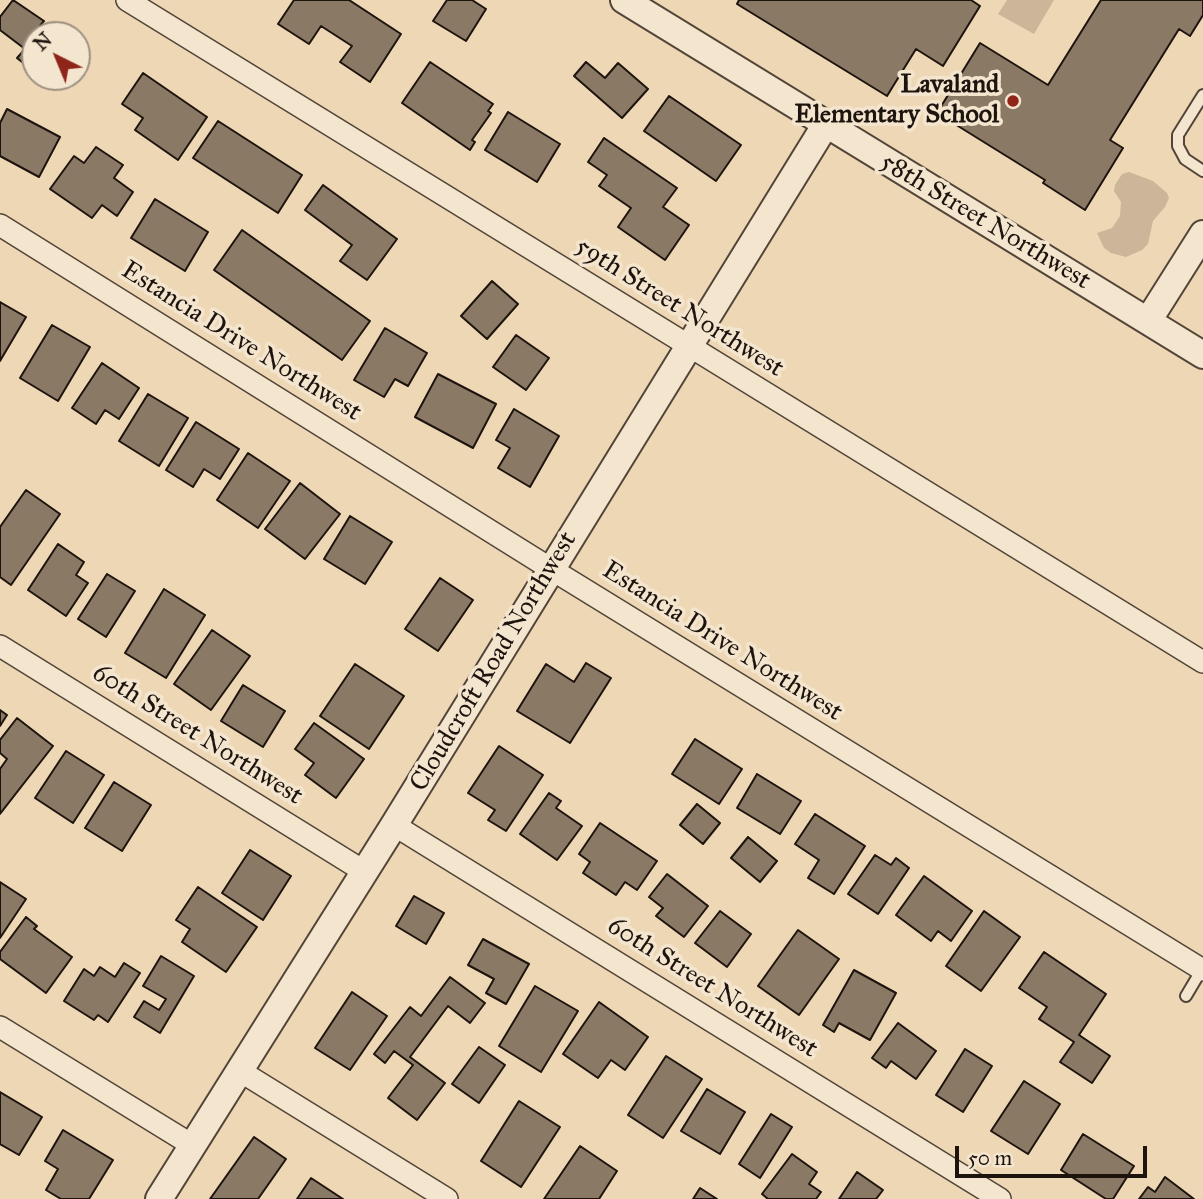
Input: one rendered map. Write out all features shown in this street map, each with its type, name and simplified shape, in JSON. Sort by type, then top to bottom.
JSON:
[{"type":"street","name":"59th Street Northwest","points":[[127,0],[1203,662]]},
{"type":"street","name":"58th Street Northwest","points":[[624,0],[1203,355]]},
{"type":"street","name":"Cloudcroft Road Northwest","points":[[159,1199],[365,872],[826,124]]},
{"type":"street","name":"Estancia Drive Northwest","points":[[0,225],[551,569],[1203,970]]},
{"type":"street","points":[[1148,321],[1203,234]]},
{"type":"street","name":"60th Street Northwest","points":[[0,646],[365,872]]},
{"type":"street","name":"60th Street Northwest","points":[[394,825],[1000,1199]]},
{"type":"street","points":[[0,1027],[192,1145]]},
{"type":"street","points":[[240,1071],[447,1199]]},
{"type":"lane","points":[[1203,95],[1178,135],[1178,146],[1185,159],[1203,171]]},
{"type":"lane","points":[[1186,996],[1203,970]]},
{"type":"shaded area","points":[[1007,0],[1054,0],[1034,34],[998,14]]},
{"type":"shaded area","points":[[1129,172],[1153,181],[1169,198],[1153,221],[1148,244],[1142,250],[1126,257],[1104,248],[1097,233],[1112,228],[1120,216],[1121,202],[1114,191],[1115,185],[1122,174]]},
{"type":"building","points":[[13,0],[44,21],[21,21],[21,46],[0,30],[0,17]]},
{"type":"building","points":[[294,0],[349,0],[401,34],[370,82],[340,62],[352,46],[321,26],[309,44],[278,24]]},
{"type":"building","points":[[447,0],[472,0],[486,9],[466,41],[433,21]]},
{"type":"building","points":[[739,0],[971,0],[980,6],[943,66],[916,49],[887,96],[737,4]]},
{"type":"building","points":[[1101,0],[1203,0],[1203,15],[1190,36],[1179,29],[1110,140],[1123,148],[1085,210],[1043,183],[1045,180],[937,113],[980,43],[1048,85]]},
{"type":"building","points":[[430,62],[493,104],[488,111],[491,113],[472,140],[475,142],[470,150],[402,103]]},
{"type":"building","points":[[586,62],[605,78],[618,63],[648,89],[622,118],[574,76]]},
{"type":"building","points":[[143,73],[207,117],[178,160],[135,130],[143,118],[122,104]]},
{"type":"building","points":[[669,96],[741,145],[716,181],[644,131]]},
{"type":"building","points":[[7,109],[60,137],[39,177],[0,156],[0,123]]},
{"type":"building","points":[[508,112],[560,144],[537,182],[485,150]]},
{"type":"building","points":[[218,121],[302,175],[278,213],[193,158]]},
{"type":"building","points":[[604,138],[677,188],[663,207],[689,225],[665,260],[618,227],[631,208],[599,186],[607,175],[588,162]]},
{"type":"building","points":[[96,147],[123,165],[114,178],[133,192],[117,216],[102,205],[92,218],[50,189],[74,156],[84,163]]},
{"type":"building","points":[[323,185],[397,239],[367,280],[340,261],[352,245],[305,210]]},
{"type":"building","points":[[155,199],[208,232],[185,271],[131,238]]},
{"type":"building","points":[[242,230],[370,321],[342,360],[214,270]]},
{"type":"building","points":[[492,281],[518,304],[487,339],[461,316]]},
{"type":"building","points":[[0,302],[26,317],[0,361]]},
{"type":"building","points":[[52,325],[90,347],[58,401],[20,378]]},
{"type":"building","points":[[385,328],[427,353],[408,386],[395,379],[384,397],[354,380]]},
{"type":"building","points":[[516,335],[549,358],[526,390],[493,367]]},
{"type":"building","points":[[102,363],[139,388],[119,419],[105,410],[96,424],[72,408]]},
{"type":"building","points":[[438,374],[496,404],[473,448],[415,417]]},
{"type":"building","points":[[148,394],[188,418],[159,466],[119,441]]},
{"type":"building","points":[[514,409],[559,436],[530,487],[498,468],[510,448],[496,440]]},
{"type":"building","points":[[196,422],[239,449],[220,479],[204,469],[193,487],[166,470]]},
{"type":"building","points":[[248,453],[290,481],[258,528],[217,500]]},
{"type":"building","points":[[300,483],[340,514],[305,559],[265,529]]},
{"type":"building","points":[[26,490],[60,514],[11,585],[0,577],[0,527]]},
{"type":"building","points":[[350,516],[392,542],[365,584],[324,559]]},
{"type":"building","points":[[58,544],[84,562],[76,575],[88,583],[66,616],[28,590]]},
{"type":"building","points":[[107,574],[135,591],[106,637],[78,619]]},
{"type":"building","points":[[440,578],[473,600],[438,651],[405,629]]},
{"type":"building","points":[[164,589],[205,615],[166,678],[125,653]]},
{"type":"building","points":[[212,630],[250,656],[211,710],[174,684]]},
{"type":"building","points":[[586,663],[611,678],[570,743],[517,711],[546,664],[574,682]]},
{"type":"building","points":[[355,664],[404,696],[369,749],[320,716]]},
{"type":"building","points":[[243,685],[285,711],[263,747],[221,721]]},
{"type":"building","points":[[0,710],[7,715],[0,726]]},
{"type":"building","points":[[17,718],[53,746],[0,814],[0,769],[7,759],[0,753],[0,740]]},
{"type":"building","points":[[314,723],[364,759],[336,798],[305,775],[314,763],[295,749]]},
{"type":"building","points":[[695,739],[742,769],[719,804],[672,774]]},
{"type":"building","points":[[499,746],[543,775],[506,831],[488,820],[495,810],[468,793]]},
{"type":"building","points":[[66,751],[104,775],[73,823],[35,798]]},
{"type":"building","points":[[757,774],[801,801],[780,834],[737,808]]},
{"type":"building","points":[[114,782],[151,805],[122,851],[85,828]]},
{"type":"building","points":[[549,793],[561,801],[556,808],[582,826],[557,860],[520,834]]},
{"type":"building","points":[[697,804],[720,823],[703,844],[680,825]]},
{"type":"building","points":[[815,814],[865,846],[834,894],[808,878],[819,860],[795,844]]},
{"type":"building","points":[[600,823],[657,861],[637,890],[625,882],[616,895],[583,873],[590,862],[579,854]]},
{"type":"building","points":[[748,837],[777,861],[760,882],[731,858]]},
{"type":"building","points":[[250,850],[291,876],[263,920],[222,893]]},
{"type":"building","points":[[875,855],[891,865],[896,858],[909,868],[878,914],[848,894]]},
{"type":"building","points":[[667,874],[708,906],[684,937],[656,916],[663,908],[649,897]]},
{"type":"building","points":[[924,876],[972,911],[951,941],[938,931],[931,941],[896,915]]},
{"type":"building","points":[[0,882],[26,899],[0,938]]},
{"type":"building","points":[[198,887],[257,927],[226,972],[182,942],[190,929],[176,920]]},
{"type":"building","points":[[414,896],[444,913],[426,944],[396,926]]},
{"type":"building","points":[[720,911],[751,934],[727,967],[695,943]]},
{"type":"building","points":[[984,911],[1020,937],[981,991],[946,966]]},
{"type":"building","points":[[26,917],[37,926],[34,929],[72,957],[46,993],[0,959],[0,952]]},
{"type":"building","points":[[798,930],[839,959],[799,1015],[758,986]]},
{"type":"building","points":[[483,939],[529,964],[506,1004],[486,993],[494,979],[468,965]]},
{"type":"building","points":[[1044,952],[1106,994],[1079,1035],[1110,1056],[1092,1083],[1060,1062],[1074,1042],[1039,1019],[1047,1007],[1019,988]]},
{"type":"building","points":[[161,956],[194,976],[160,1033],[134,1017],[144,1001],[159,1010],[166,999],[143,986]]},
{"type":"building","points":[[124,963],[140,973],[108,1022],[98,1015],[94,1020],[64,1001],[84,969],[94,976],[100,967],[115,977]]},
{"type":"building","points":[[854,970],[896,993],[870,1040],[839,1023],[834,1032],[823,1025]]},
{"type":"building","points":[[450,977],[485,1003],[470,1023],[448,1006],[410,1057],[445,1083],[417,1120],[388,1098],[413,1065],[394,1051],[385,1063],[374,1054],[410,1007],[421,1016]]},
{"type":"building","points":[[535,986],[578,1011],[541,1072],[499,1046]]},
{"type":"building","points":[[352,992],[387,1016],[350,1070],[315,1048]]},
{"type":"building","points":[[599,1002],[648,1037],[625,1070],[611,1060],[598,1078],[563,1054]]},
{"type":"building","points":[[898,1023],[936,1051],[916,1079],[891,1061],[886,1068],[872,1058]]},
{"type":"building","points":[[479,1047],[505,1065],[479,1103],[452,1084]]},
{"type":"building","points":[[965,1049],[992,1066],[963,1112],[936,1095]]},
{"type":"building","points":[[666,1056],[702,1079],[663,1138],[628,1115]]},
{"type":"building","points":[[1024,1081],[1060,1104],[1028,1154],[991,1131]]},
{"type":"building","points":[[707,1089],[745,1112],[720,1154],[681,1131]]},
{"type":"building","points":[[0,1092],[42,1117],[19,1155],[0,1144]]},
{"type":"building","points":[[519,1101],[560,1127],[521,1187],[481,1161]]},
{"type":"building","points":[[771,1114],[792,1127],[760,1178],[739,1164]]},
{"type":"building","points":[[63,1130],[113,1160],[89,1199],[61,1199],[46,1190],[58,1169],[45,1161]]},
{"type":"building","points":[[1083,1134],[1134,1166],[1113,1199],[1106,1199],[1061,1170]]},
{"type":"building","points":[[254,1137],[286,1159],[258,1199],[210,1199]]},
{"type":"building","points":[[580,1146],[617,1171],[599,1199],[544,1199]]},
{"type":"building","points":[[792,1154],[817,1172],[809,1184],[821,1192],[816,1199],[768,1199],[762,1194]]},
{"type":"building","points":[[857,1172],[883,1190],[876,1199],[839,1199]]},
{"type":"building","points":[[1165,1177],[1194,1199],[1139,1199],[1148,1187],[1155,1192]]},
{"type":"building","points":[[311,1178],[343,1199],[297,1199]]},
{"type":"building","points":[[700,1188],[717,1199],[693,1199]]},
{"type":"place","name":"Lavaland Elementary School","points":[[1013,101]]}]
